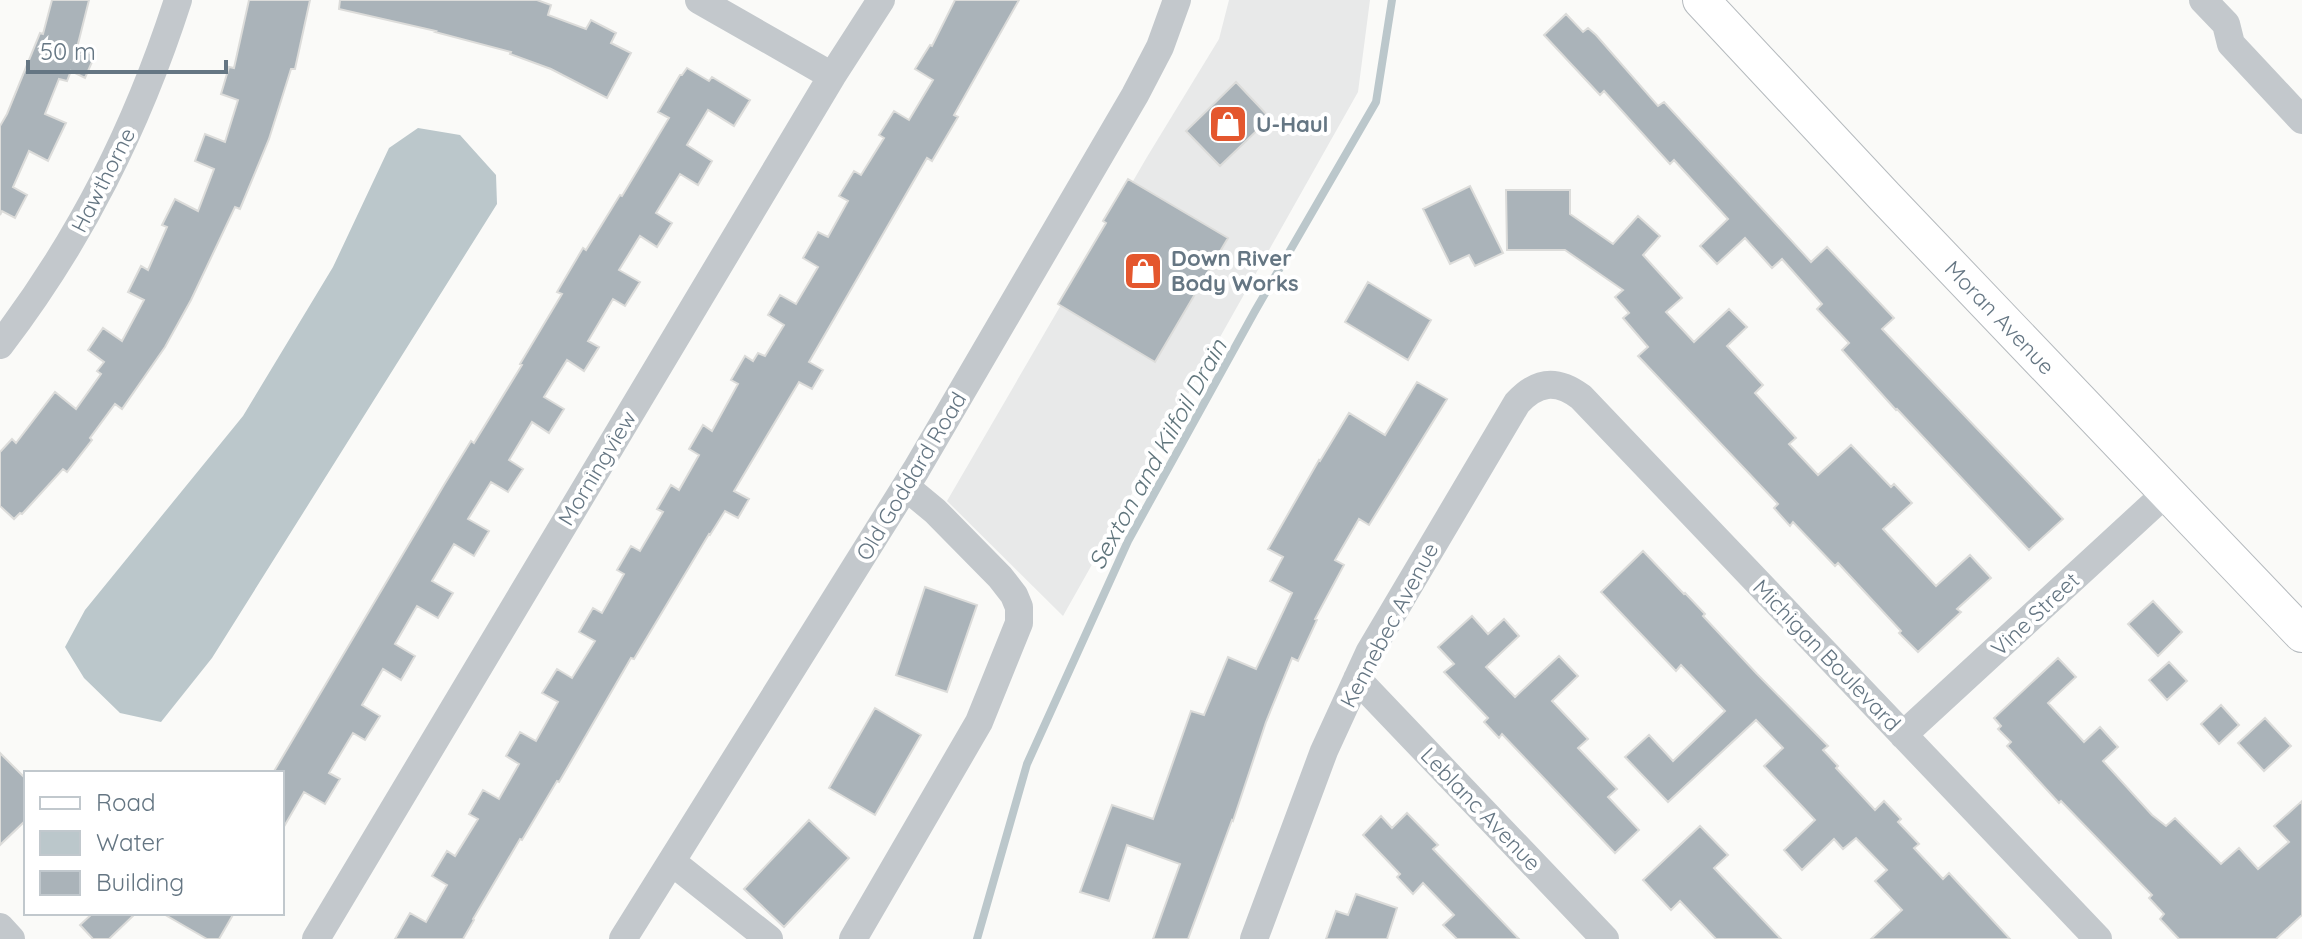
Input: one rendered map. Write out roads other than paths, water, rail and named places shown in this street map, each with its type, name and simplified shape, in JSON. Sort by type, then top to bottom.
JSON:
[{"type":"main road","name":"Moran Avenue","points":[[1701,0],[2302,634]]},
{"type":"street","name":"Hawthorne","points":[[0,344],[43,286],[106,179],[137,113],[178,0]]},
{"type":"street","points":[[699,0],[832,76]]},
{"type":"street","name":"Morningview","points":[[316,939],[832,76],[881,0]]},
{"type":"street","name":"Old Goddard Road","points":[[623,939],[906,487],[1135,95],[1160,47],[1177,0]]},
{"type":"street","points":[[2203,0],[2226,24],[2231,44],[2302,120]]},
{"type":"street","name":"Kennebec Avenue","points":[[1254,939],[1324,751],[1369,653],[1517,403],[1534,388],[1549,384]]},
{"type":"street","name":"Michigan Boulevard","points":[[1549,384],[1571,389],[1581,397],[2098,939]]},
{"type":"street","points":[[853,939],[979,722],[1019,623],[1019,607],[1000,577],[935,511],[906,487]]},
{"type":"street","name":"Vine Street","points":[[1903,735],[2167,492]]},
{"type":"street","name":"Leblanc Avenue","points":[[1357,679],[1605,939]]},
{"type":"street","points":[[672,862],[769,939]]},
{"type":"street","points":[[0,927],[11,939]]},
{"type":"water","points":[[418,128],[460,135],[496,175],[497,204],[212,658],[161,722],[120,713],[84,678],[65,647],[85,610],[243,416],[333,267],[389,148]]},
{"type":"waterway","name":"Sexton and Kilfoil Drain","points":[[977,939],[1027,764],[1128,541],[1255,311],[1376,102],[1392,0]]},
{"type":"place","name":"U-Haul","points":[[1228,124]]},
{"type":"place","name":"Down River Body Works","points":[[1143,271]]}]
